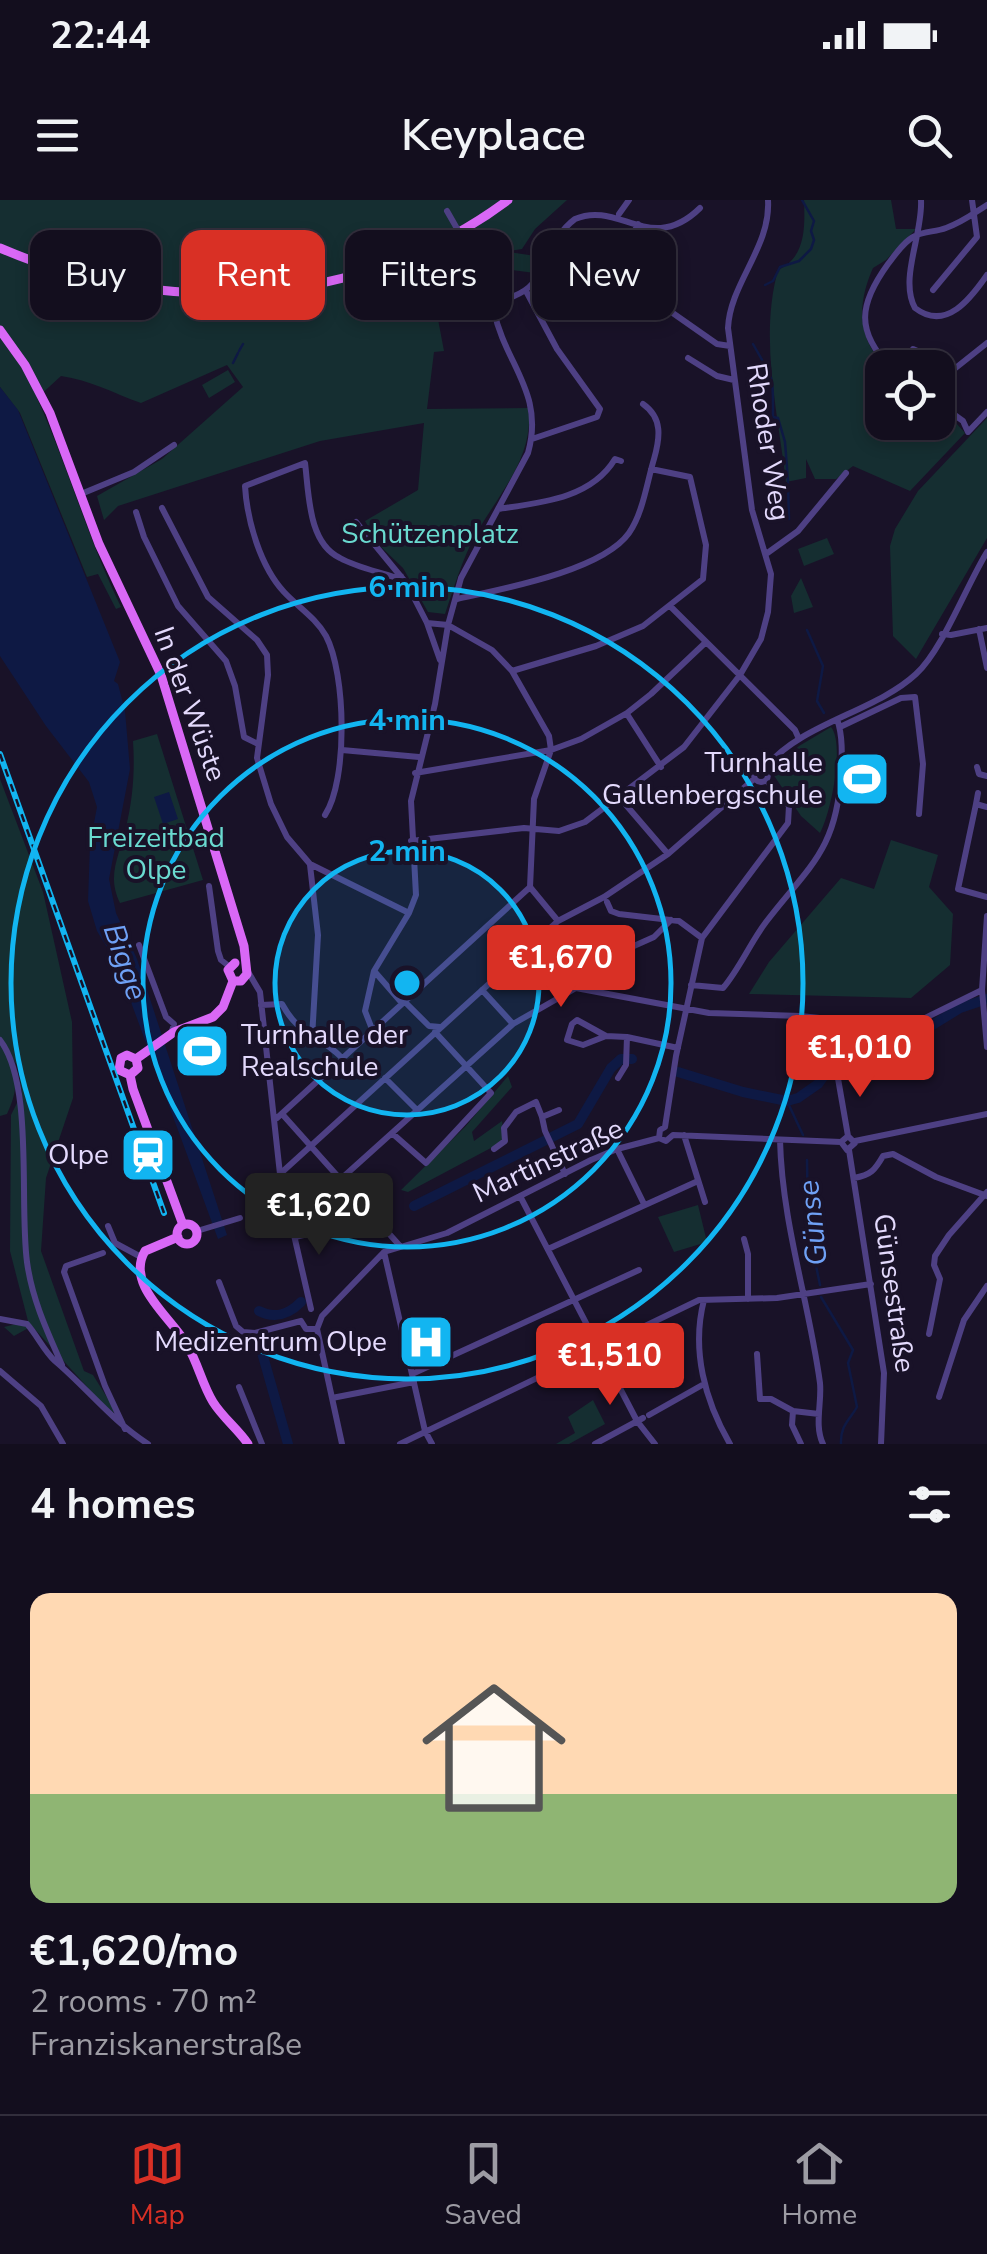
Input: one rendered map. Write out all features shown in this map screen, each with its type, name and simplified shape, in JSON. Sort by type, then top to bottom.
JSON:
[{"type":"main road","points":[[0,248],[60,270],[128,287],[209,294],[272,291],[342,278],[423,252],[456,236],[508,200]]},
{"type":"main road","name":"In der Wüste","points":[[0,330],[50,413],[99,544],[170,699],[240,936],[239,971]]},
{"type":"main road","points":[[183,1225],[152,1148],[130,1075],[119,1070],[119,1060],[127,1055],[140,1056],[170,1034],[215,1016],[239,971]]},
{"type":"main road","points":[[130,1075],[138,1068],[140,1056]]},
{"type":"main road","points":[[183,1225],[197,1231],[190,1244],[178,1237],[183,1225]]},
{"type":"main road","points":[[178,1237],[150,1247],[142,1257],[141,1275],[151,1297],[188,1345],[212,1400],[248,1444]]},
{"type":"street","points":[[619,214],[629,200]]},
{"type":"street","name":"Rhoder Weg","points":[[412,842],[524,828],[558,831],[585,822],[662,767],[693,737],[762,640],[771,578],[752,510],[730,346],[732,307],[762,238],[768,200]]},
{"type":"street","points":[[920,200],[919,235],[908,286],[909,297],[923,314],[958,310],[987,275]]},
{"type":"street","points":[[934,290],[974,242],[978,230],[972,200]]},
{"type":"street","points":[[875,350],[864,324],[864,307],[872,287],[902,247],[919,235],[960,224],[987,206]]},
{"type":"street","points":[[512,297],[526,291],[554,243],[574,221],[592,210],[619,214],[638,224],[675,224],[700,208]]},
{"type":"street","points":[[447,211],[457,230]]},
{"type":"street","points":[[635,230],[638,224]]},
{"type":"street","points":[[526,291],[557,349],[600,409],[597,417],[586,423],[532,439]]},
{"type":"street","points":[[676,316],[717,344],[730,346]]},
{"type":"street","points":[[372,1029],[365,1004],[374,971],[410,913],[416,895],[418,880],[410,809],[415,773],[435,704],[448,625],[461,578],[532,439],[528,390],[498,320]]},
{"type":"street","points":[[955,368],[987,344]]},
{"type":"street","points":[[688,358],[717,376],[734,380]]},
{"type":"street","points":[[458,599],[540,580],[609,551],[632,528],[659,432],[652,410],[643,404]]},
{"type":"street","points":[[955,415],[968,432],[987,412]]},
{"type":"street","points":[[80,494],[122,478],[174,445]]},
{"type":"street","points":[[496,510],[543,503],[578,492],[609,469],[615,459],[621,460]]},
{"type":"street","points":[[324,815],[334,796],[342,750],[335,664],[330,644],[317,624],[283,591],[268,568],[252,524],[245,486],[305,464],[310,507],[324,545],[338,558],[401,576]]},
{"type":"street","points":[[512,671],[596,646],[642,626],[703,579],[706,545],[690,478],[651,469]]},
{"type":"street","points":[[766,554],[798,531],[846,474]]},
{"type":"street","points":[[162,508],[208,598],[258,640],[267,655],[259,773],[288,836],[309,863],[410,913]]},
{"type":"street","points":[[139,516],[178,606],[226,660],[244,737],[258,744]]},
{"type":"street","points":[[356,522],[401,576],[428,623],[441,662]]},
{"type":"street","points":[[838,723],[916,674],[987,552]]},
{"type":"street","points":[[670,606],[800,739]]},
{"type":"street","points":[[428,623],[448,625],[492,650],[512,671],[544,725],[551,750],[538,782],[530,888],[558,920]]},
{"type":"street","points":[[942,634],[983,628],[987,668]]},
{"type":"street","points":[[415,773],[551,750],[581,739],[626,713],[705,643]]},
{"type":"street","points":[[280,1174],[558,920],[604,897],[668,854],[754,778],[756,769],[764,768],[800,739],[901,698],[915,697],[923,764],[918,814]]},
{"type":"street","points":[[626,713],[662,767]]},
{"type":"street","points":[[690,985],[723,988],[765,923],[816,863],[837,814],[842,763],[838,723]]},
{"type":"street","points":[[342,750],[419,758]]},
{"type":"street","points":[[977,767],[979,774],[987,776]]},
{"type":"street","points":[[764,768],[768,773],[766,780]]},
{"type":"street","points":[[754,778],[758,782],[766,780]]},
{"type":"street","points":[[766,780],[789,806],[788,823],[702,938],[660,1138],[666,1141],[673,1135],[841,1142],[987,1114]]},
{"type":"street","points":[[978,794],[958,889],[987,897]]},
{"type":"street","points":[[620,798],[668,854]]},
{"type":"street","points":[[976,804],[987,807]]},
{"type":"street","points":[[309,863],[318,936],[312,1038]]},
{"type":"street","points":[[209,886],[221,960],[239,971]]},
{"type":"street","points":[[400,1246],[342,1178],[280,1117],[402,1001],[530,888]]},
{"type":"street","points":[[607,902],[611,912],[672,919],[702,938]]},
{"type":"street","points":[[987,916],[982,993],[987,1047]]},
{"type":"street","points":[[598,962],[654,937],[672,919]]},
{"type":"street","points":[[139,946],[166,1017],[174,1024],[170,1034]]},
{"type":"street","name":"In der Wüste","points":[[239,971],[259,986],[273,1098],[280,1117],[280,1174],[311,1308]]},
{"type":"street","points":[[374,971],[491,1093],[426,1163],[392,1134]]},
{"type":"street","points":[[342,1178],[513,1024],[576,988],[710,1012],[906,1025],[982,993]]},
{"type":"street","points":[[482,990],[513,1024]]},
{"type":"street","points":[[261,1005],[282,1004],[298,1029],[324,1042],[341,1057]]},
{"type":"street","points":[[606,1036],[577,1020],[567,1040],[583,1045],[606,1036],[627,1037],[678,1048]]},
{"type":"street","points":[[828,1021],[851,1138],[849,1150]]},
{"type":"street","points":[[618,1078],[627,1037]]},
{"type":"street","points":[[0,1040],[13,1061],[20,1093],[25,1246],[30,1284],[62,1365]]},
{"type":"street","points":[[385,1078],[417,1110]]},
{"type":"street","points":[[273,1098],[283,1105],[292,1103]]},
{"type":"street","points":[[494,1149],[505,1141],[508,1119],[536,1102],[548,1139],[566,1174]]},
{"type":"street","points":[[542,1117],[559,1110]]},
{"type":"street","points":[[665,1127],[673,1135]]},
{"type":"street","points":[[684,1136],[705,1202]]},
{"type":"street","points":[[690,1155],[695,1136]]},
{"type":"street","name":"Martinstraße","points":[[384,1252],[447,1233],[617,1149],[660,1138]]},
{"type":"street","points":[[780,1140],[784,1195],[820,1387],[819,1437],[823,1444]]},
{"type":"street","points":[[841,1142],[849,1150]]},
{"type":"street","points":[[617,1149],[644,1204]]},
{"type":"street","name":"Günsestraße","points":[[849,1150],[886,1386],[881,1444]]},
{"type":"street","points":[[854,1178],[874,1172],[888,1153],[936,1177],[986,1194],[935,1256],[940,1279],[929,1334]]},
{"type":"street","points":[[548,1249],[698,1181]]},
{"type":"street","points":[[520,1196],[600,1350],[655,1444]]},
{"type":"street","points":[[295,1237],[359,1222],[372,1211]]},
{"type":"street","points":[[197,1231],[240,1218]]},
{"type":"street","points":[[108,1226],[116,1243],[142,1257]]},
{"type":"street","points":[[744,1238],[748,1299]]},
{"type":"street","points":[[322,1316],[311,1308],[303,1312],[301,1321],[306,1329],[317,1329],[322,1316],[384,1252]]},
{"type":"street","points":[[384,1252],[425,1431],[432,1444]]},
{"type":"street","points":[[104,1253],[66,1266],[64,1272],[105,1386],[125,1429]]},
{"type":"street","points":[[332,1398],[413,1378],[639,1270]]},
{"type":"street","points":[[219,1282],[236,1326],[243,1332],[255,1333],[301,1321]]},
{"type":"street","points":[[404,1443],[704,1300],[804,1295],[871,1284]]},
{"type":"street","points":[[939,1397],[964,1320],[987,1286]]},
{"type":"street","points":[[704,1300],[699,1323],[704,1384],[708,1402],[730,1444]]},
{"type":"street","points":[[1,1321],[26,1324],[94,1402],[148,1444]]},
{"type":"street","points":[[317,1329],[342,1444]]},
{"type":"street","points":[[756,1354],[760,1398],[771,1399],[793,1411],[819,1414]]},
{"type":"street","points":[[0,1371],[42,1406],[63,1444]]},
{"type":"street","points":[[596,1444],[704,1384]]},
{"type":"street","points":[[238,1388],[262,1444]]},
{"type":"street","points":[[793,1411],[792,1425],[800,1444]]},
{"type":"green space","name":"Schützenplatz","points":[[0,200],[567,200],[532,230],[522,249],[512,251],[512,230],[345,230],[345,320],[438,320],[444,351],[434,352],[427,409],[529,408],[526,443],[520,459],[471,544],[445,614],[428,612],[403,568],[378,544],[365,521],[418,490],[424,423],[320,441],[118,506],[104,520],[97,496],[162,459],[243,387],[227,365],[141,403],[61,376],[37,398],[121,607],[116,609],[98,574],[87,577],[20,413],[0,387]]},
{"type":"green space","points":[[804,200],[891,200],[896,229],[916,229],[873,268],[864,294],[862,320],[872,350],[865,350],[865,440],[955,440],[955,422],[965,433],[910,491],[853,466],[836,479],[815,479],[806,459],[806,478],[786,482],[772,376],[770,322],[778,270],[799,249]]},
{"type":"green space","points":[[512,252],[532,255],[532,273],[512,270]]},
{"type":"green space","points":[[228,370],[235,382],[209,398],[202,385]]},
{"type":"green space","points":[[987,418],[987,538],[916,659],[893,636],[890,546],[895,529],[918,491]]},
{"type":"green space","points":[[827,538],[834,554],[804,566],[798,549]]},
{"type":"green space","points":[[801,578],[813,607],[794,613],[791,596]]},
{"type":"green space","points":[[831,727],[837,763],[820,833],[801,816],[771,771],[799,746]]},
{"type":"green space","name":"Freizeitbad Olpe","points":[[157,734],[203,880],[120,903],[114,874],[130,806],[133,741]]},
{"type":"green space","points":[[0,779],[43,892],[72,1022],[73,1098],[46,1178],[41,1251],[84,1371],[93,1375],[120,1418],[32,1326],[14,1336],[4,1327],[28,1321],[10,1251],[11,1115],[22,1093],[18,1067],[0,1038]]},
{"type":"green space","points":[[891,840],[938,855],[929,887],[953,914],[950,965],[911,998],[749,994],[769,962],[841,878],[874,889]]},
{"type":"green space","points":[[0,1043],[13,1070],[15,1086],[7,1114],[0,1116]]},
{"type":"green space","points":[[508,1076],[512,1087],[472,1132],[474,1141],[502,1121],[504,1141],[408,1192],[401,1190],[465,1127]]},
{"type":"green space","points":[[698,1205],[707,1242],[674,1252],[658,1217]]},
{"type":"green space","points":[[593,1400],[605,1424],[569,1444],[556,1444],[575,1433],[568,1417]]},
{"type":"water","points":[[0,387],[18,410],[120,662],[114,681],[125,711],[130,769],[109,879],[116,913],[137,959],[227,1235],[218,1239],[117,964],[97,931],[88,901],[90,844],[97,807],[89,782],[0,656]]},
{"type":"water","points":[[169,792],[178,819],[163,824],[154,797]]},
{"type":"waterway","points":[[765,285],[773,281],[780,267],[799,261],[811,249],[814,221],[802,200]]},
{"type":"waterway","points":[[239,351],[243,344]]},
{"type":"waterway","points":[[753,344],[771,379],[773,417],[778,418],[785,442],[788,481]]},
{"type":"waterway","points":[[233,363],[238,353]]},
{"type":"waterway","points":[[788,483],[789,519]]},
{"type":"waterway","points":[[807,630],[823,666],[817,701],[824,713]]},
{"type":"waterway","points":[[798,771],[810,757]]},
{"type":"waterway","name":"Olpe","points":[[678,1072],[787,1101],[818,1084],[831,1066],[908,1040],[960,1008],[987,999]]},
{"type":"waterway","name":"Olpe","points":[[414,1206],[578,1124],[611,1068],[621,1059],[632,1059]]},
{"type":"waterway","name":"Günse","points":[[787,1101],[803,1135]]},
{"type":"waterway","name":"Günse","points":[[807,1160],[808,1227],[820,1285]]},
{"type":"waterway","name":"Günse","points":[[821,1297],[853,1350],[848,1363],[857,1407],[844,1428],[841,1444]]},
{"type":"waterway","name":"Olpe","points":[[259,1311],[281,1314],[301,1302]]},
{"type":"waterway","name":"Bigge","points":[[259,1342],[288,1444]]},
{"type":"railway","points":[[0,754],[164,1213]]},
{"type":"place","name":"Turnhalle Gallenbergschule","points":[[862,779]]},
{"type":"place","name":"Turnhalle der Realschule","points":[[202,1051]]},
{"type":"place","name":"Olpe","points":[[148,1155]]},
{"type":"place","name":"Medizentrum Olpe","points":[[426,1342]]}]
